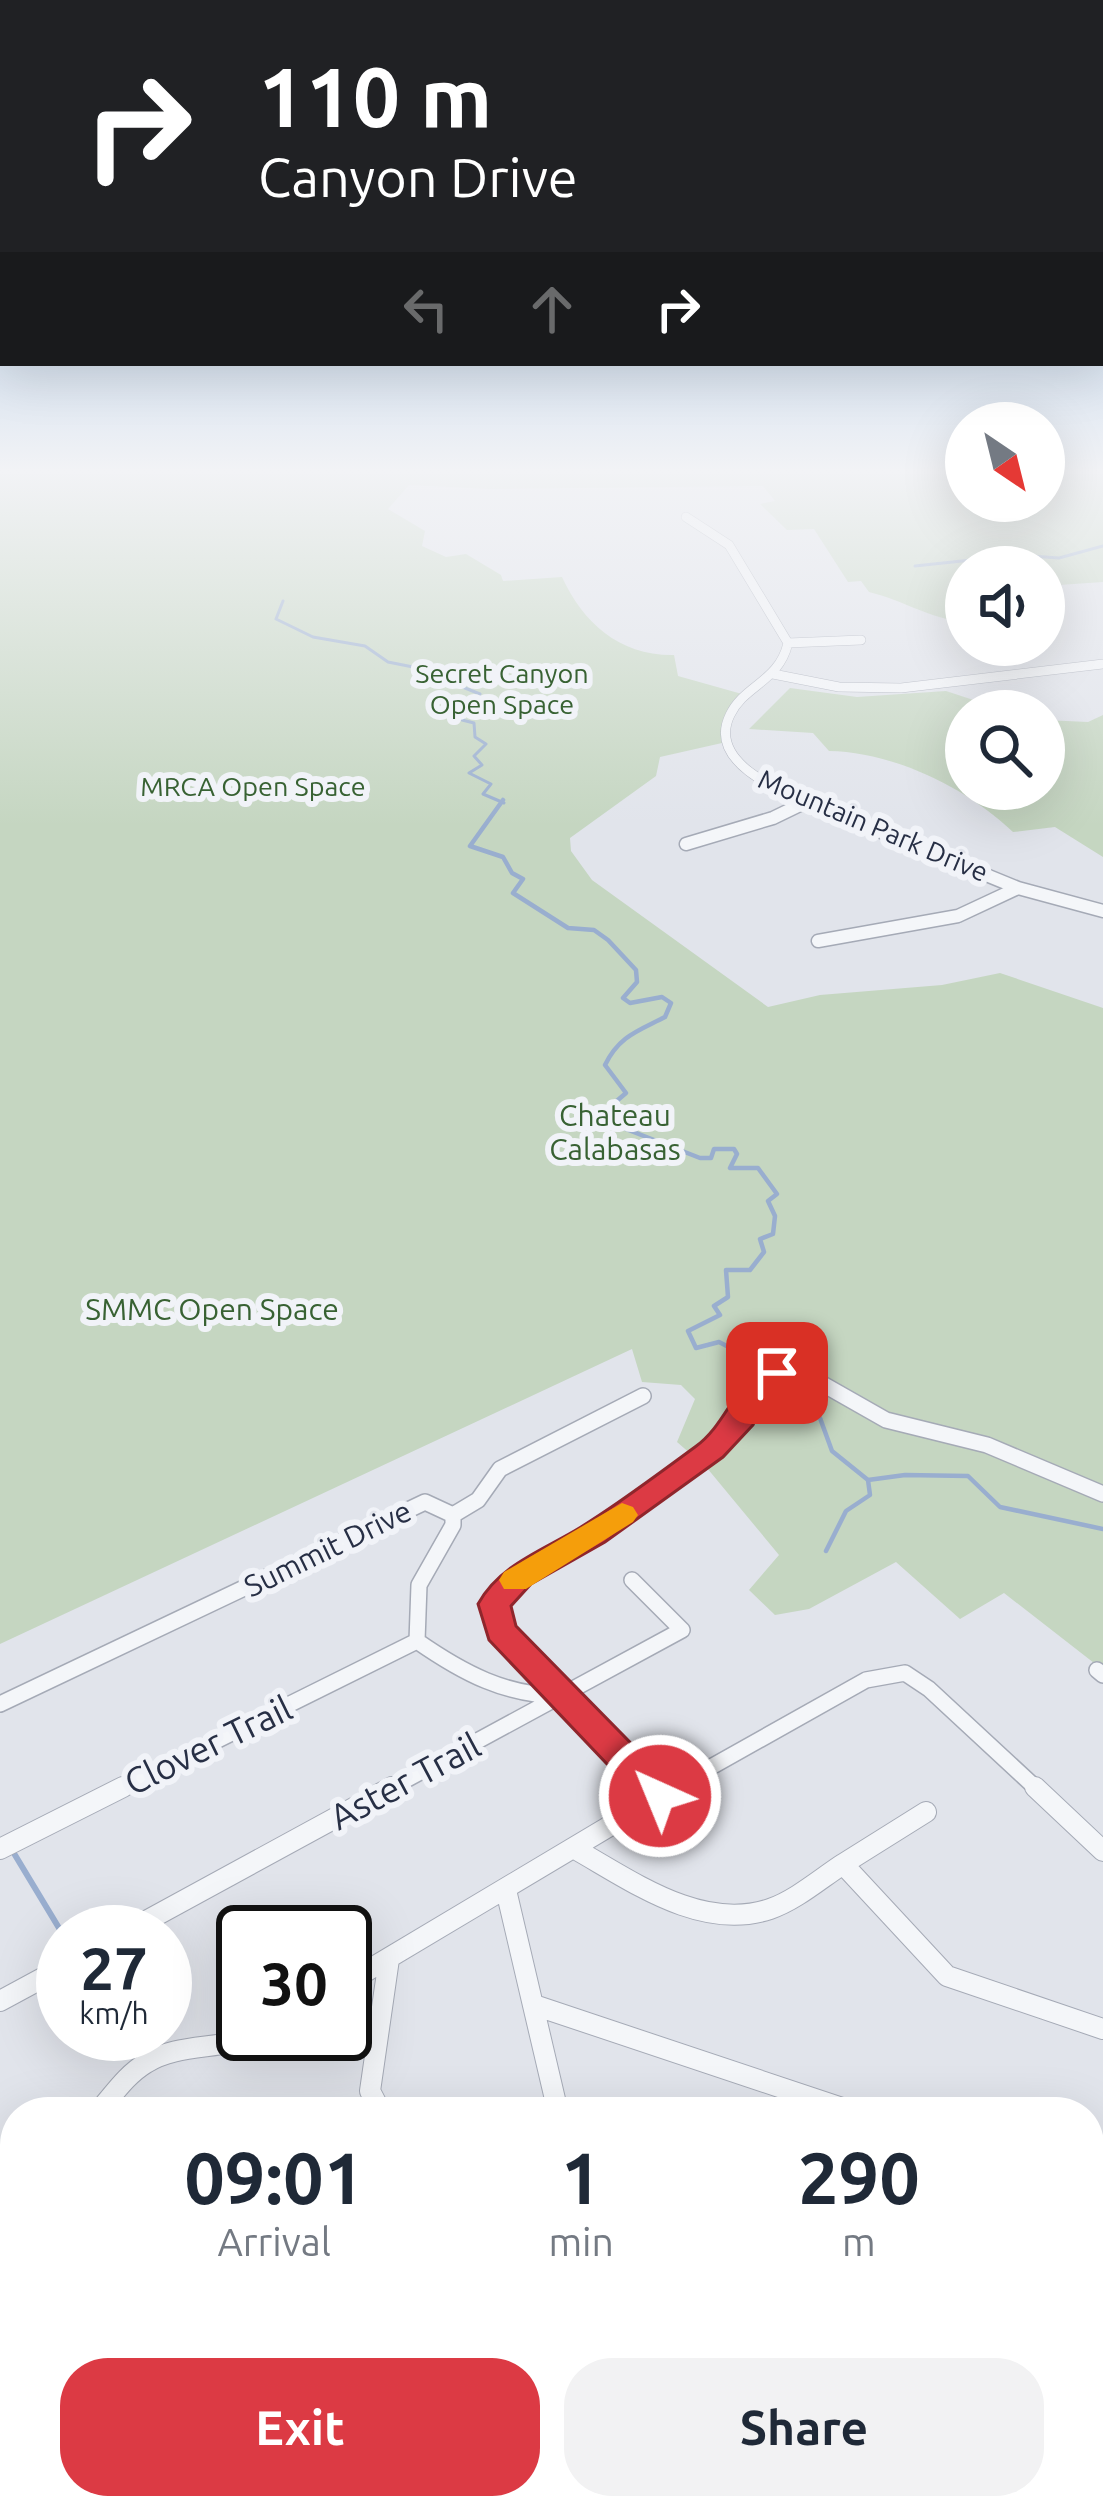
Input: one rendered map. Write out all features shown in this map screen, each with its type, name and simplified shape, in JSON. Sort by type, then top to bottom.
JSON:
[{"type":"street","points":[[757,592],[788,643],[861,640]]},
{"type":"street","name":"Mountain Park Drive","points":[[788,643],[788,653],[773,674],[730,715],[727,743],[745,770],[806,802],[1018,888],[1103,911]]},
{"type":"street","points":[[773,674],[881,689],[1103,664]]},
{"type":"street","points":[[686,844],[773,818],[806,802]]},
{"type":"street","points":[[818,940],[958,916],[1018,888]]},
{"type":"street","points":[[743,1337],[786,1372],[813,1378],[886,1420],[987,1444],[1103,1494]]},
{"type":"street","points":[[660,1796],[500,1631],[494,1604],[502,1591],[594,1534],[713,1449],[742,1418],[756,1386],[786,1372]]},
{"type":"street","points":[[453,1515],[478,1500],[500,1468],[643,1396]]},
{"type":"street","name":"Summit Drive","points":[[0,1704],[422,1503],[453,1515],[453,1525],[419,1585],[417,1641]]},
{"type":"street","name":"Aster Trail","points":[[176,1905],[682,1630],[632,1580]]},
{"type":"street","points":[[417,1641],[456,1670],[519,1697],[563,1696]]},
{"type":"street","name":"Clover Trail","points":[[0,1849],[417,1641]]},
{"type":"street","points":[[372,1968],[660,1796],[866,1681],[904,1673],[929,1689],[1103,1851]]},
{"type":"street","points":[[575,1849],[692,1910],[734,1915],[773,1908],[926,1812]]},
{"type":"street","points":[[843,1864],[947,1976],[1103,2029]]},
{"type":"street","points":[[506,1890],[555,2097]]},
{"type":"street","points":[[373,2097],[370,2091],[388,1959]]},
{"type":"street","points":[[0,2001],[36,1981]]},
{"type":"street","points":[[536,2006],[809,2097]]},
{"type":"street","points":[[112,2097],[137,2069],[155,2058],[216,2049]]},
{"type":"green space","points":[[0,592],[570,592],[592,622],[620,643],[674,655],[678,676],[742,694],[722,743],[660,757],[656,776],[570,838],[571,851],[592,880],[768,1007],[820,995],[942,985],[1000,973],[1103,1008],[1103,1670],[1004,1593],[960,1619],[896,1562],[809,1609],[775,1615],[749,1590],[779,1555],[707,1468],[677,1442],[695,1399],[681,1385],[642,1382],[632,1349],[0,1644]]},
{"type":"green space","points":[[869,592],[945,592],[945,619],[941,618]]},
{"type":"green space","points":[[790,688],[857,697],[945,691],[945,784],[904,765],[829,751],[813,733],[749,729]]},
{"type":"green space","points":[[1103,715],[1103,857],[1055,827],[1013,832],[987,810],[1065,810],[1065,721],[1088,722]]},
{"type":"waterway","points":[[283,601],[276,619],[313,637],[365,646],[388,662],[458,676],[460,686],[480,694],[477,702],[460,710],[465,715],[462,720],[474,723],[475,737],[486,744],[474,756],[482,765],[469,773],[491,784],[483,794],[502,802]]},
{"type":"waterway","points":[[502,802],[470,846],[503,857],[512,873],[523,879],[513,893],[568,928],[594,930],[608,940],[636,970],[637,982],[623,998],[630,1003],[662,997],[671,1003],[665,1017],[630,1035],[610,1055],[605,1065],[626,1093],[605,1111],[603,1120],[700,1158],[711,1158],[714,1149],[734,1149],[737,1154],[730,1168],[758,1168],[777,1194],[768,1201],[775,1216],[773,1234],[760,1239],[764,1252],[750,1270],[726,1270],[728,1297],[714,1306],[720,1315],[688,1331],[696,1348],[719,1342],[748,1357]]},
{"type":"waterway","points":[[786,1384],[820,1418],[832,1451],[868,1480]]},
{"type":"waterway","points":[[868,1480],[968,1476],[1000,1507],[1103,1529]]},
{"type":"waterway","points":[[826,1551],[846,1511],[870,1495],[868,1480]]},
{"type":"waterway","points":[[15,1855],[45,1905]]},
{"type":"slow traffic","points":[[515,1580],[622,1515]]},
{"type":"route","points":[[660,1796],[500,1631],[494,1604],[520,1576],[594,1534],[713,1449],[742,1418],[756,1386],[777,1373]]},
{"type":"park label","name":"Secret Canyon Open Space","points":[[502,690]]},
{"type":"park label","name":"MRCA Open Space","points":[[253,787]]},
{"type":"park label","name":"Chateau Calabasas","points":[[615,1133]]},
{"type":"park label","name":"SMMC Open Space","points":[[212,1310]]}]
